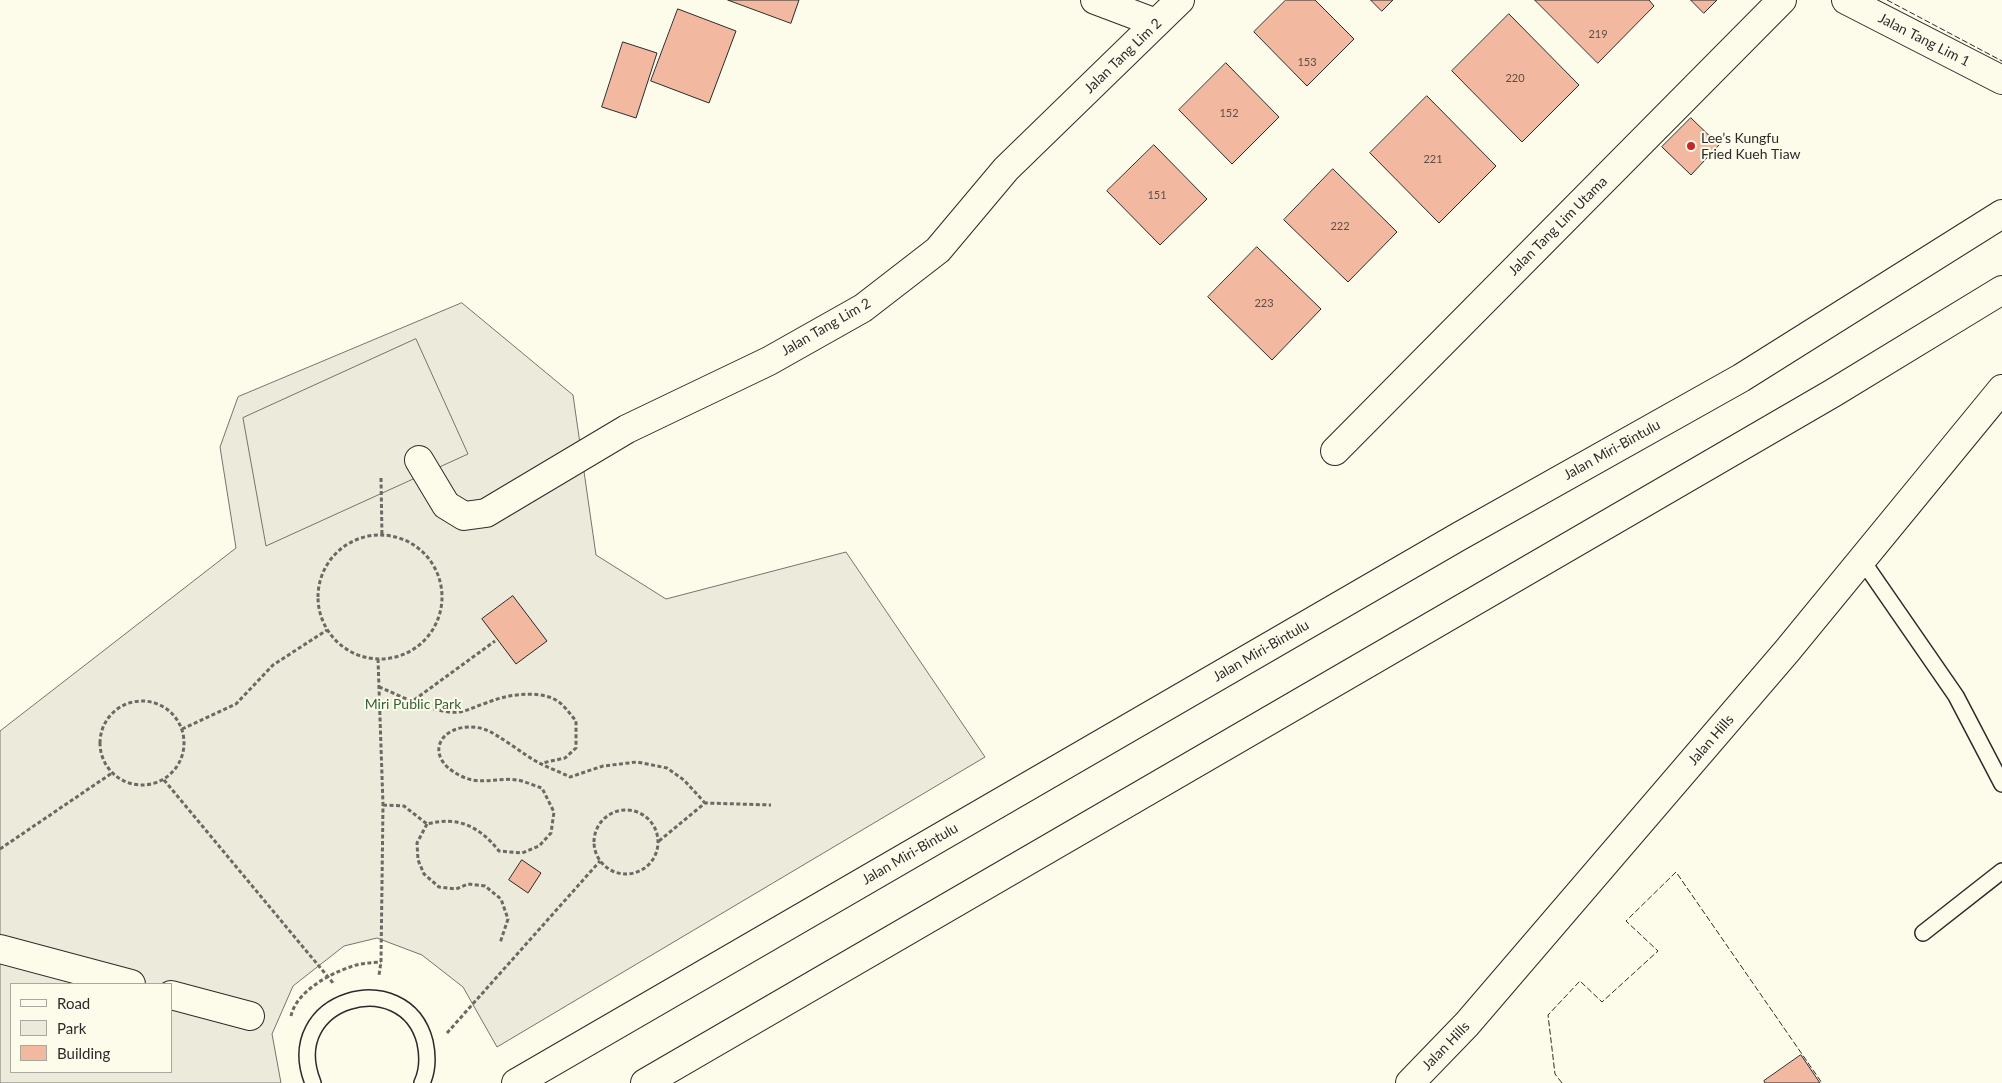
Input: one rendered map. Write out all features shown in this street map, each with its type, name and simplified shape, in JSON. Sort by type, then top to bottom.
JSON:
[{"type":"main road","points":[[1095,0],[1156,24]]},
{"type":"main road","name":"Jalan Tang Lim 2","points":[[419,460],[446,505],[464,516],[486,514],[627,429],[769,360],[863,308],[938,250],[1006,169],[1180,0]]},
{"type":"main road","name":"Jalan Tang Lim Utama","points":[[1334,451],[1782,0]]},
{"type":"main road","name":"Jalan Tang Lim 1","points":[[1846,0],[2002,80]]},
{"type":"main road","name":"Jalan Miri-Bintulu","points":[[516,1083],[1449,542],[1741,378],[2002,214]]},
{"type":"main road","points":[[645,1083],[1815,403],[2002,290]]},
{"type":"main road","name":"Jalan Hills","points":[[1410,1083],[1467,1024],[1787,651],[2002,389]]},
{"type":"main road","points":[[0,949],[127,983]]},
{"type":"main road","points":[[172,995],[250,1016]]},
{"type":"lane","points":[[1862,560],[1956,696],[2002,784]]},
{"type":"lane","points":[[1923,933],[2002,871]]},
{"type":"lane","points":[[313,1083],[308,1072],[307,1055],[310,1037],[319,1021],[332,1009],[347,1001],[376,998],[396,1005],[412,1017],[423,1034],[428,1055],[426,1075],[422,1083]]},
{"type":"path","points":[[380,478],[382,536]]},
{"type":"path","points":[[369,536],[389,536],[408,542],[424,554],[436,571],[442,591],[440,612],[432,632],[418,647],[399,656],[378,659],[358,656],[340,644],[327,630],[320,611],[318,591],[324,572],[334,554],[350,542],[369,536]]},
{"type":"path","points":[[182,729],[236,704],[273,665],[327,630]]},
{"type":"path","points":[[414,700],[495,641]]},
{"type":"path","points":[[376,998],[381,962],[384,804],[378,659]]},
{"type":"path","points":[[379,688],[450,712],[469,710],[486,702],[510,696],[538,695],[555,700],[576,721],[576,748],[565,758],[540,764]]},
{"type":"path","points":[[150,701],[164,706],[175,716],[182,729],[185,744],[182,758],[175,771],[164,780],[150,785],[135,785],[123,781],[112,773],[104,762],[100,749],[100,736],[105,723],[113,712],[124,704],[150,701]]},
{"type":"path","points":[[500,943],[508,919],[501,899],[485,886],[468,884],[456,890],[439,888],[424,874],[418,860],[416,844],[426,824],[442,820],[464,823],[488,837],[500,851],[522,853],[539,846],[551,833],[554,812],[542,788],[516,780],[485,782],[461,777],[443,763],[438,754],[438,743],[447,733],[464,726],[485,730],[540,764],[570,777],[603,766],[637,762],[667,768],[684,780],[705,803]]},
{"type":"path","points":[[0,849],[112,773]]},
{"type":"path","points":[[164,780],[347,1001]]},
{"type":"path","points":[[658,841],[705,803],[771,805]]},
{"type":"path","points":[[384,804],[404,806],[426,824]]},
{"type":"path","points":[[621,810],[632,810],[643,814],[657,831],[658,841],[657,852],[653,861],[645,869],[626,875],[616,874],[600,861],[595,852],[593,841],[596,830],[602,820],[610,813],[621,810]]},
{"type":"path","points":[[428,1055],[600,861]]},
{"type":"path","points":[[290,1019],[292,1011],[303,995],[328,978],[351,966],[381,962]]},
{"type":"green space","name":"Miri Public Park","points":[[462,303],[573,395],[596,555],[666,599],[846,552],[985,757],[497,1047],[463,987],[422,955],[377,938],[344,946],[293,986],[272,1034],[281,1083],[0,1083],[0,731],[236,548],[220,447],[238,397]]},
{"type":"shaded area","points":[[416,339],[468,454],[266,546],[243,418]]},
{"type":"building","points":[[728,0],[799,0],[791,23]]},
{"type":"building","points":[[1286,0],[1315,0],[1354,39],[1307,86],[1254,32]]},
{"type":"building","points":[[1371,0],[1393,0],[1382,11]]},
{"type":"building","points":[[1535,0],[1649,0],[1654,6],[1598,63]]},
{"type":"building","points":[[1691,0],[1717,0],[1704,13]]},
{"type":"building","points":[[678,9],[736,31],[709,103],[651,81]]},
{"type":"building","points":[[1509,14],[1579,85],[1522,142],[1452,71]]},
{"type":"building","points":[[623,42],[657,53],[636,118],[602,107]]},
{"type":"building","points":[[1226,63],[1279,117],[1232,164],[1179,110]]},
{"type":"building","points":[[1427,96],[1496,166],[1439,223],[1370,153]]},
{"type":"building","name":"Lee’s Kungfu Fried Kueh Tiaw","points":[[1691,118],[1719,145],[1691,175],[1662,147]]},
{"type":"building","points":[[1154,145],[1207,199],[1160,245],[1107,191]]},
{"type":"building","points":[[1333,169],[1397,232],[1348,282],[1284,220]]},
{"type":"building","points":[[1257,247],[1321,309],[1272,360],[1208,297]]},
{"type":"building","points":[[513,596],[547,641],[516,664],[482,619]]},
{"type":"building","points":[[522,860],[541,873],[528,893],[509,880]]},
{"type":"building","points":[[1801,1055],[1820,1083],[1765,1083],[1764,1081]]},
{"type":"fence","points":[[1887,0],[2002,61]]},
{"type":"fence","points":[[1562,1083],[1555,1074],[1548,1015],[1580,981],[1602,1002],[1658,951],[1626,921],[1676,872],[1822,1083]]},
{"type":"place","name":"Lee’s Kungfu Fried Kueh Tiaw","points":[[1691,146]]}]
